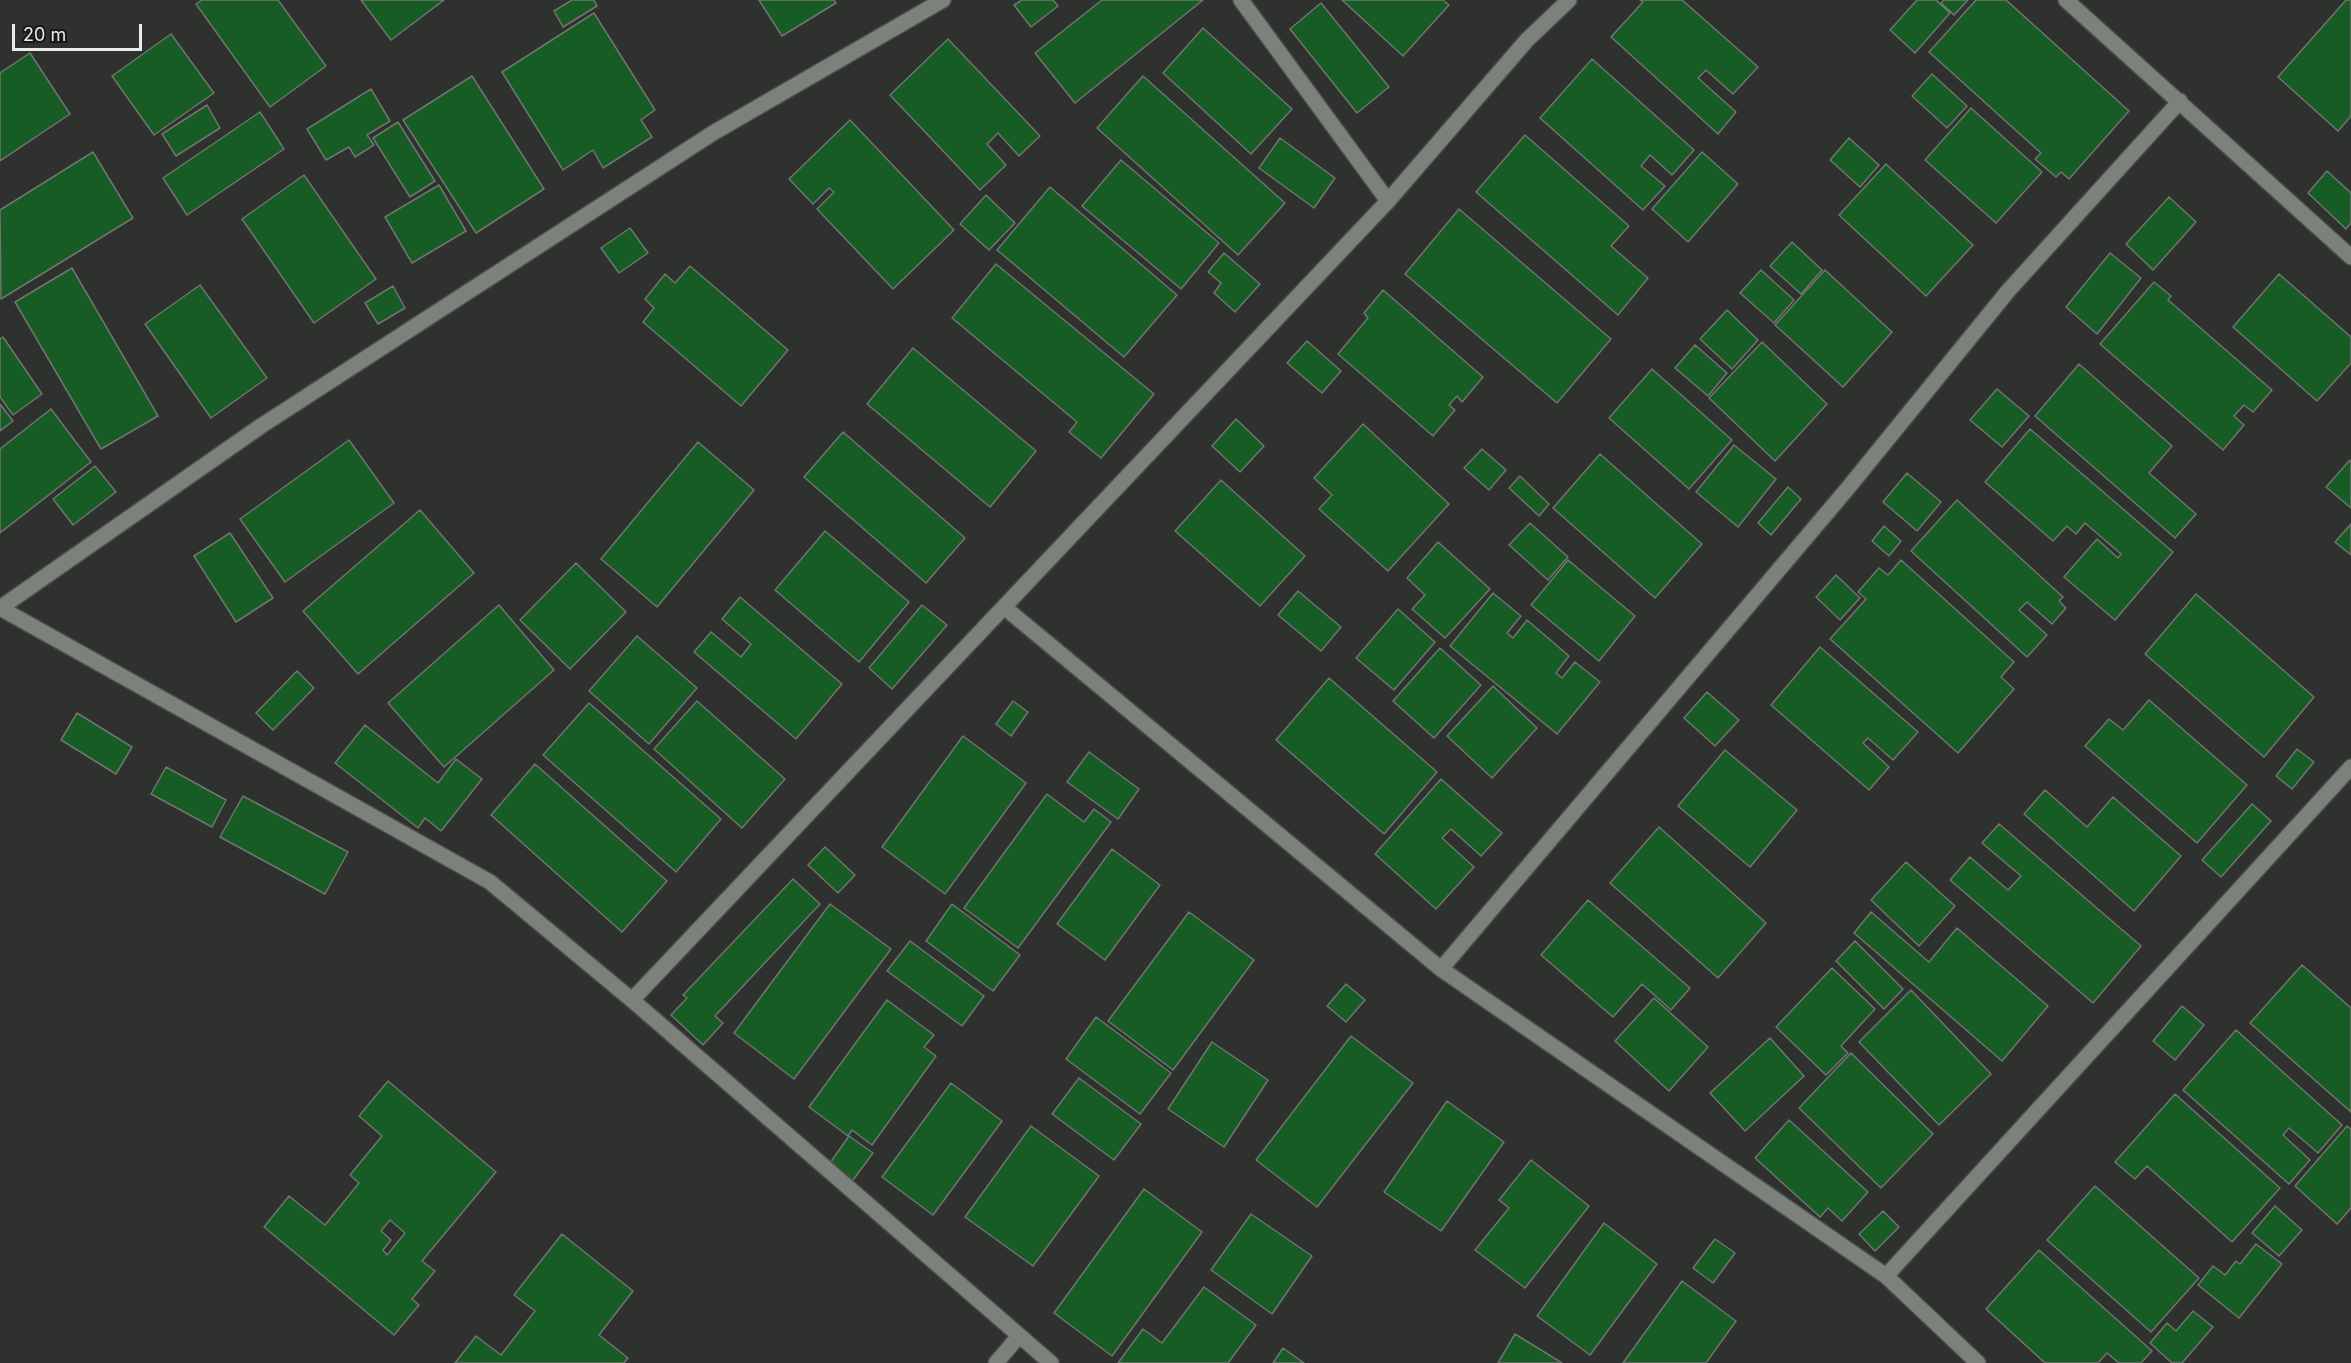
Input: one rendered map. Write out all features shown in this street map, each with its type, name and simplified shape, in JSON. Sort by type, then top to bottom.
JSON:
[{"type":"street","points":[[943,0],[702,139],[261,426],[0,608],[490,882],[632,1000],[1018,1337],[1051,1363]]},
{"type":"street","points":[[1241,0],[1388,201]]},
{"type":"street","points":[[632,1000],[1388,201],[1527,40],[1569,0]]},
{"type":"street","points":[[2066,0],[2351,257]]},
{"type":"street","points":[[1441,969],[1840,497],[2008,291],[2180,101]]},
{"type":"street","points":[[1004,607],[1441,969],[1886,1276],[1978,1363]]},
{"type":"street","points":[[1886,1276],[2351,767]]},
{"type":"street","points":[[996,1363],[1018,1337]]},
{"type":"building","points":[[202,0],[278,0],[326,66],[270,107],[196,4]]},
{"type":"building","points":[[361,0],[444,0],[391,40]]},
{"type":"building","points":[[572,0],[594,0],[597,6],[563,27],[554,11]]},
{"type":"building","points":[[759,0],[834,0],[836,3],[782,36]]},
{"type":"building","points":[[1022,0],[1053,0],[1058,6],[1031,27],[1014,5]]},
{"type":"building","points":[[1102,0],[1203,0],[1075,103],[1035,53]]},
{"type":"building","points":[[1342,0],[1443,0],[1449,5],[1403,56]]},
{"type":"building","points":[[1640,0],[1682,0],[1758,67],[1733,94],[1706,70],[1698,78],[1736,112],[1718,134],[1611,37],[1643,2]]},
{"type":"building","points":[[1917,0],[1936,0],[1950,13],[1915,53],[1890,30]]},
{"type":"building","points":[[1944,0],[1968,0],[1954,15],[1941,3]]},
{"type":"building","points":[[1976,0],[2006,0],[2129,111],[2069,179],[2061,172],[2056,177],[2035,159],[2041,153],[1929,52]]},
{"type":"building","points":[[2346,0],[2351,0],[2351,116],[2338,131],[2278,77]]},
{"type":"building","points":[[1321,3],[1389,87],[1357,113],[1290,29]]},
{"type":"building","points":[[594,13],[655,110],[641,120],[652,137],[603,168],[593,150],[563,170],[502,72]]},
{"type":"building","points":[[1203,28],[1292,109],[1251,154],[1163,73]]},
{"type":"building","points":[[171,34],[214,93],[154,135],[112,76]]},
{"type":"building","points":[[948,39],[1040,136],[1019,156],[998,133],[987,144],[1006,165],[980,190],[890,95]]},
{"type":"building","points":[[30,53],[70,114],[0,161],[0,73]]},
{"type":"building","points":[[1592,59],[1694,150],[1672,175],[1650,155],[1641,166],[1665,186],[1643,210],[1540,118]]},
{"type":"building","points":[[1932,74],[1967,106],[1947,128],[1912,96]]},
{"type":"building","points":[[472,76],[544,189],[476,233],[403,120]]},
{"type":"building","points":[[1143,76],[1285,203],[1238,255],[1097,128]]},
{"type":"building","points":[[371,89],[390,121],[367,135],[374,145],[355,157],[349,147],[326,160],[307,129]]},
{"type":"building","points":[[207,105],[220,128],[176,156],[162,134]]},
{"type":"building","points":[[1971,108],[2042,172],[1996,223],[1925,160]]},
{"type":"building","points":[[260,112],[284,149],[187,215],[163,178]]},
{"type":"building","points":[[850,120],[954,230],[893,289],[817,209],[834,192],[829,188],[813,204],[789,179]]},
{"type":"building","points":[[398,122],[435,181],[410,197],[373,138]]},
{"type":"building","points":[[1525,135],[1629,226],[1611,246],[1648,278],[1618,315],[1476,192]]},
{"type":"building","points":[[1280,138],[1335,178],[1314,208],[1259,168]]},
{"type":"building","points":[[1849,138],[1879,165],[1860,187],[1830,160]]},
{"type":"building","points":[[93,152],[133,218],[1,299],[0,210]]},
{"type":"building","points":[[1702,152],[1738,184],[1688,242],[1652,209]]},
{"type":"building","points":[[1121,160],[1219,243],[1181,289],[1082,206]]},
{"type":"building","points":[[1886,164],[1973,245],[1926,296],[1839,215]]},
{"type":"building","points":[[2327,171],[2351,193],[2351,223],[2346,229],[2308,193]]},
{"type":"building","points":[[304,175],[376,279],[314,323],[242,219]]},
{"type":"building","points":[[439,185],[466,231],[412,263],[385,217]]},
{"type":"building","points":[[1050,187],[1177,295],[1124,357],[997,250]]},
{"type":"building","points":[[986,195],[1015,223],[989,250],[960,224]]},
{"type":"building","points":[[2169,197],[2196,222],[2153,270],[2126,244]]},
{"type":"building","points":[[1459,209],[1611,339],[1557,403],[1405,274]]},
{"type":"building","points":[[630,228],[648,253],[619,273],[601,248]]},
{"type":"building","points":[[1792,242],[1822,270],[1801,294],[1770,266]]},
{"type":"building","points":[[1224,253],[1260,284],[1235,312],[1214,293],[1221,283],[1208,272]]},
{"type":"building","points":[[2110,253],[2141,278],[2097,334],[2066,307]]},
{"type":"building","points":[[996,264],[1154,394],[1101,458],[1069,432],[1077,422],[952,318]]},
{"type":"building","points":[[690,266],[788,350],[741,406],[643,322],[654,308],[645,299],[665,274],[675,283]]},
{"type":"building","points":[[72,268],[158,416],[101,449],[15,302]]},
{"type":"building","points":[[1761,270],[1794,300],[1774,323],[1740,293]]},
{"type":"building","points":[[1825,270],[1892,332],[1843,387],[1775,325]]},
{"type":"building","points":[[2279,274],[2351,337],[2351,363],[2317,401],[2233,327]]},
{"type":"building","points":[[2154,282],[2171,296],[2168,300],[2272,390],[2253,412],[2244,405],[2234,416],[2244,425],[2223,450],[2100,344]]},
{"type":"building","points":[[200,285],[267,378],[211,418],[145,324]]},
{"type":"building","points":[[393,286],[405,308],[378,324],[365,303]]},
{"type":"building","points":[[1383,290],[1483,377],[1462,402],[1457,396],[1449,405],[1455,410],[1433,436],[1338,354],[1368,318],[1364,313]]},
{"type":"building","points":[[1727,310],[1758,340],[1732,369],[1700,339]]},
{"type":"building","points":[[3,337],[42,394],[13,415],[0,397],[0,339]]},
{"type":"building","points":[[1307,341],[1341,371],[1322,393],[1287,363]]},
{"type":"building","points":[[1762,342],[1827,404],[1775,461],[1709,398]]},
{"type":"building","points":[[1695,345],[1727,373],[1708,396],[1675,368]]},
{"type":"building","points":[[913,348],[1036,451],[990,507],[867,404]]},
{"type":"building","points":[[2079,364],[2172,446],[2149,473],[2196,514],[2175,538],[2035,416]]},
{"type":"building","points":[[1652,369],[1732,440],[1689,489],[1609,418]]},
{"type":"building","points":[[1997,389],[2029,416],[2002,447],[1970,420]]},
{"type":"building","points":[[0,404],[13,421],[0,431]]},
{"type":"building","points":[[51,409],[91,462],[0,533],[0,449]]},
{"type":"building","points":[[1236,419],[1264,446],[1240,472],[1212,446]]},
{"type":"building","points":[[1363,424],[1449,504],[1388,571],[1319,509],[1332,495],[1314,478]]},
{"type":"building","points":[[2030,429],[2173,552],[2115,620],[2064,577],[2097,539],[2118,558],[2121,554],[2085,523],[2076,534],[2067,526],[2053,541],[1985,482]]},
{"type":"building","points":[[843,432],[965,538],[926,583],[804,477]]},
{"type":"building","points":[[349,440],[394,503],[285,582],[240,519]]},
{"type":"building","points":[[698,442],[754,490],[657,607],[601,559]]},
{"type":"building","points":[[1734,445],[1776,479],[1738,527],[1696,492]]},
{"type":"building","points":[[1482,449],[1506,470],[1489,490],[1464,468]]},
{"type":"building","points":[[1600,454],[1702,544],[1655,598],[1553,508]]},
{"type":"building","points":[[2351,461],[2351,508],[2326,487]]},
{"type":"building","points":[[95,466],[116,492],[73,525],[53,499]]},
{"type":"building","points":[[1907,473],[1941,502],[1917,531],[1883,502]]},
{"type":"building","points":[[1520,476],[1549,504],[1539,516],[1509,488]]},
{"type":"building","points":[[1221,480],[1305,556],[1260,606],[1175,531]]},
{"type":"building","points":[[1788,487],[1801,499],[1771,535],[1758,523]]},
{"type":"building","points":[[1957,500],[2063,597],[2059,601],[2066,608],[2052,624],[2027,602],[2019,610],[2047,635],[2027,657],[1911,551]]},
{"type":"building","points":[[420,510],[474,573],[358,674],[303,611]]},
{"type":"building","points":[[1530,523],[1568,557],[1548,580],[1509,545]]},
{"type":"building","points":[[2351,524],[2351,555],[2335,542]]},
{"type":"building","points":[[1884,526],[1901,541],[1889,556],[1872,541]]},
{"type":"building","points":[[825,531],[909,602],[859,662],[775,590]]},
{"type":"building","points":[[230,533],[273,598],[236,622],[194,556]]},
{"type":"building","points":[[1438,542],[1490,589],[1445,638],[1412,609],[1425,595],[1407,578]]},
{"type":"building","points":[[1568,560],[1635,616],[1599,661],[1531,605]]},
{"type":"building","points":[[1901,560],[2014,662],[2001,677],[2014,689],[1958,753],[1830,639],[1866,599],[1858,592],[1879,568],[1888,575]]},
{"type":"building","points":[[576,563],[626,612],[570,669],[520,620]]},
{"type":"building","points":[[1836,575],[1860,598],[1840,620],[1816,597]]},
{"type":"building","points":[[1298,591],[1341,627],[1321,651],[1278,615]]},
{"type":"building","points":[[1493,593],[1521,616],[1507,633],[1513,638],[1527,620],[1569,656],[1556,673],[1562,678],[1575,662],[1600,682],[1557,734],[1450,646]]},
{"type":"building","points":[[2196,594],[2314,697],[2264,757],[2145,654]]},
{"type":"building","points":[[740,597],[842,684],[796,739],[694,652],[711,632],[741,657],[751,644],[722,619]]},
{"type":"building","points":[[499,605],[554,670],[444,767],[388,703]]},
{"type":"building","points":[[922,605],[947,625],[892,689],[869,668]]},
{"type":"building","points":[[1398,609],[1435,642],[1394,690],[1356,658]]},
{"type":"building","points":[[637,636],[697,688],[649,744],[589,691]]},
{"type":"building","points":[[1820,647],[1918,732],[1893,760],[1868,738],[1863,743],[1889,767],[1869,790],[1771,705]]},
{"type":"building","points":[[1440,648],[1481,685],[1434,738],[1393,701]]},
{"type":"building","points":[[297,671],[314,688],[273,730],[256,713]]},
{"type":"building","points":[[1329,678],[1437,772],[1384,834],[1276,740]]},
{"type":"building","points":[[1493,686],[1537,728],[1492,778],[1447,736]]},
{"type":"building","points":[[1707,692],[1739,720],[1715,746],[1684,718]]},
{"type":"building","points":[[2149,700],[2247,785],[2197,843],[2085,746],[2109,719],[2123,730]]},
{"type":"building","points":[[697,701],[785,779],[742,828],[654,749]]},
{"type":"building","points":[[1013,701],[1028,712],[1011,736],[996,724]]},
{"type":"building","points":[[589,703],[721,819],[676,872],[543,755]]},
{"type":"building","points":[[77,713],[132,747],[116,774],[61,740]]},
{"type":"building","points":[[365,725],[438,783],[456,759],[482,779],[441,831],[425,818],[418,828],[335,763]]},
{"type":"building","points":[[963,736],[1026,783],[945,894],[882,847]]},
{"type":"building","points":[[2297,749],[2314,762],[2292,789],[2276,776]]},
{"type":"building","points":[[1725,750],[1797,810],[1750,867],[1678,806]]},
{"type":"building","points":[[1089,752],[1139,789],[1118,819],[1067,782]]},
{"type":"building","points":[[535,764],[667,881],[622,932],[491,815]]},
{"type":"building","points":[[166,767],[226,800],[212,827],[151,794]]},
{"type":"building","points":[[1441,779],[1502,833],[1481,856],[1451,829],[1442,838],[1474,867],[1436,909],[1375,854]]},
{"type":"building","points":[[2045,790],[2087,827],[2113,797],[2181,856],[2134,911],[2024,814]]},
{"type":"building","points":[[1047,794],[1084,822],[1094,809],[1111,822],[1018,948],[964,908]]},
{"type":"building","points":[[243,796],[348,852],[325,894],[220,837]]},
{"type":"building","points":[[2252,804],[2271,821],[2221,877],[2202,860]]},
{"type":"building","points":[[1999,824],[2141,946],[2093,1003],[1950,880],[1970,857],[2008,890],[2021,876],[1982,843]]},
{"type":"building","points":[[1659,827],[1766,923],[1718,978],[1610,883]]},
{"type":"building","points":[[825,847],[855,875],[838,893],[808,865]]},
{"type":"building","points":[[1112,849],[1160,885],[1105,960],[1057,924]]},
{"type":"building","points":[[1906,862],[1955,906],[1919,946],[1871,900]]},
{"type":"building","points":[[793,879],[820,904],[715,1016],[723,1023],[703,1045],[671,1015],[687,998],[683,995]]},
{"type":"building","points":[[1588,900],[1690,988],[1671,1010],[1642,984],[1613,1017],[1541,955]]},
{"type":"building","points":[[830,904],[891,949],[794,1079],[734,1033]]},
{"type":"building","points":[[952,904],[1020,955],[993,991],[926,941]]},
{"type":"building","points":[[1189,912],[1254,960],[1173,1070],[1108,1021]]},
{"type":"building","points":[[1871,912],[1929,962],[1957,928],[2048,1006],[2002,1061],[1854,933]]},
{"type":"building","points":[[910,941],[984,996],[962,1026],[887,971]]},
{"type":"building","points":[[1855,941],[1903,989],[1884,1009],[1836,961]]},
{"type":"building","points":[[2302,965],[2351,1008],[2351,1112],[2250,1023]]},
{"type":"building","points":[[1832,968],[1875,1009],[1841,1046],[1848,1053],[1826,1075],[1776,1027]]},
{"type":"building","points":[[1346,984],[1365,1000],[1346,1022],[1327,1006]]},
{"type":"building","points":[[1911,990],[1991,1074],[1939,1125],[1859,1042]]},
{"type":"building","points":[[1654,998],[1708,1047],[1669,1091],[1615,1041]]},
{"type":"building","points":[[887,1000],[934,1035],[924,1047],[936,1056],[872,1145],[852,1130],[848,1136],[809,1107]]},
{"type":"building","points":[[2182,1006],[2204,1025],[2175,1060],[2153,1041]]},
{"type":"building","points":[[1096,1017],[1171,1073],[1140,1114],[1066,1059]]},
{"type":"building","points":[[2236,1030],[2342,1125],[2318,1153],[2289,1128],[2283,1135],[2310,1160],[2289,1184],[2183,1090]]},
{"type":"building","points":[[1351,1036],[1413,1083],[1317,1207],[1256,1160]]},
{"type":"building","points":[[1770,1038],[1804,1076],[1745,1131],[1710,1093]]},
{"type":"building","points":[[1212,1042],[1268,1080],[1224,1147],[1168,1109]]},
{"type":"building","points":[[1851,1053],[1933,1134],[1881,1188],[1799,1108]]},
{"type":"building","points":[[1079,1078],[1141,1124],[1114,1160],[1052,1114]]},
{"type":"building","points":[[388,1081],[496,1172],[422,1261],[435,1271],[412,1299],[419,1305],[394,1335],[264,1227],[289,1196],[325,1225],[359,1183],[350,1175],[382,1136],[359,1116]],"holes":[[[390,1220],[405,1233],[387,1255],[383,1250],[391,1240],[381,1231]]]},
{"type":"building","points":[[951,1083],[1002,1121],[933,1215],[882,1177]]},
{"type":"building","points":[[2175,1094],[2280,1188],[2232,1242],[2147,1166],[2135,1179],[2115,1162]]},
{"type":"building","points":[[1447,1101],[1504,1142],[1441,1231],[1384,1192]]},
{"type":"building","points":[[1789,1120],[1868,1192],[1842,1221],[1828,1208],[1820,1217],[1755,1158]]},
{"type":"building","points":[[1031,1126],[1099,1176],[1033,1266],[965,1217]]},
{"type":"building","points":[[2347,1126],[2351,1129],[2351,1208],[2337,1224],[2295,1186]]},
{"type":"building","points":[[849,1136],[873,1153],[853,1180],[830,1163]]},
{"type":"building","points":[[1531,1160],[1589,1206],[1525,1288],[1475,1250],[1509,1208],[1499,1200]]},
{"type":"building","points":[[2095,1186],[2199,1278],[2151,1332],[2047,1240]]},
{"type":"building","points":[[1144,1189],[1202,1232],[1112,1356],[1054,1313]]},
{"type":"building","points":[[2275,1206],[2302,1230],[2279,1256],[2252,1233]]},
{"type":"building","points":[[1883,1211],[1899,1227],[1875,1251],[1859,1234]]},
{"type":"building","points":[[1251,1214],[1312,1256],[1272,1314],[1211,1270]]},
{"type":"building","points":[[1604,1223],[1657,1264],[1590,1355],[1537,1316]]},
{"type":"building","points":[[562,1234],[633,1291],[599,1335],[628,1358],[624,1363],[455,1363],[476,1336],[501,1355],[535,1311],[514,1295]]},
{"type":"building","points":[[1715,1239],[1735,1253],[1713,1283],[1693,1268]]},
{"type":"building","points":[[2256,1244],[2282,1264],[2239,1318],[2198,1285],[2213,1266],[2225,1275],[2236,1261],[2240,1264]]},
{"type":"building","points":[[2039,1250],[2152,1351],[2141,1363],[2119,1363],[2107,1353],[2098,1363],[2045,1363],[1986,1309]]},
{"type":"building","points":[[1682,1281],[1736,1321],[1706,1363],[1623,1363]]},
{"type":"building","points":[[1204,1287],[1256,1325],[1228,1363],[1118,1363],[1143,1329],[1162,1343]]},
{"type":"building","points":[[2193,1311],[2213,1327],[2182,1363],[2172,1363],[2150,1343],[2167,1323],[2176,1331]]},
{"type":"building","points":[[1515,1334],[1562,1363],[1498,1363]]},
{"type":"building","points":[[1283,1348],[1304,1363],[1273,1363]]}]
